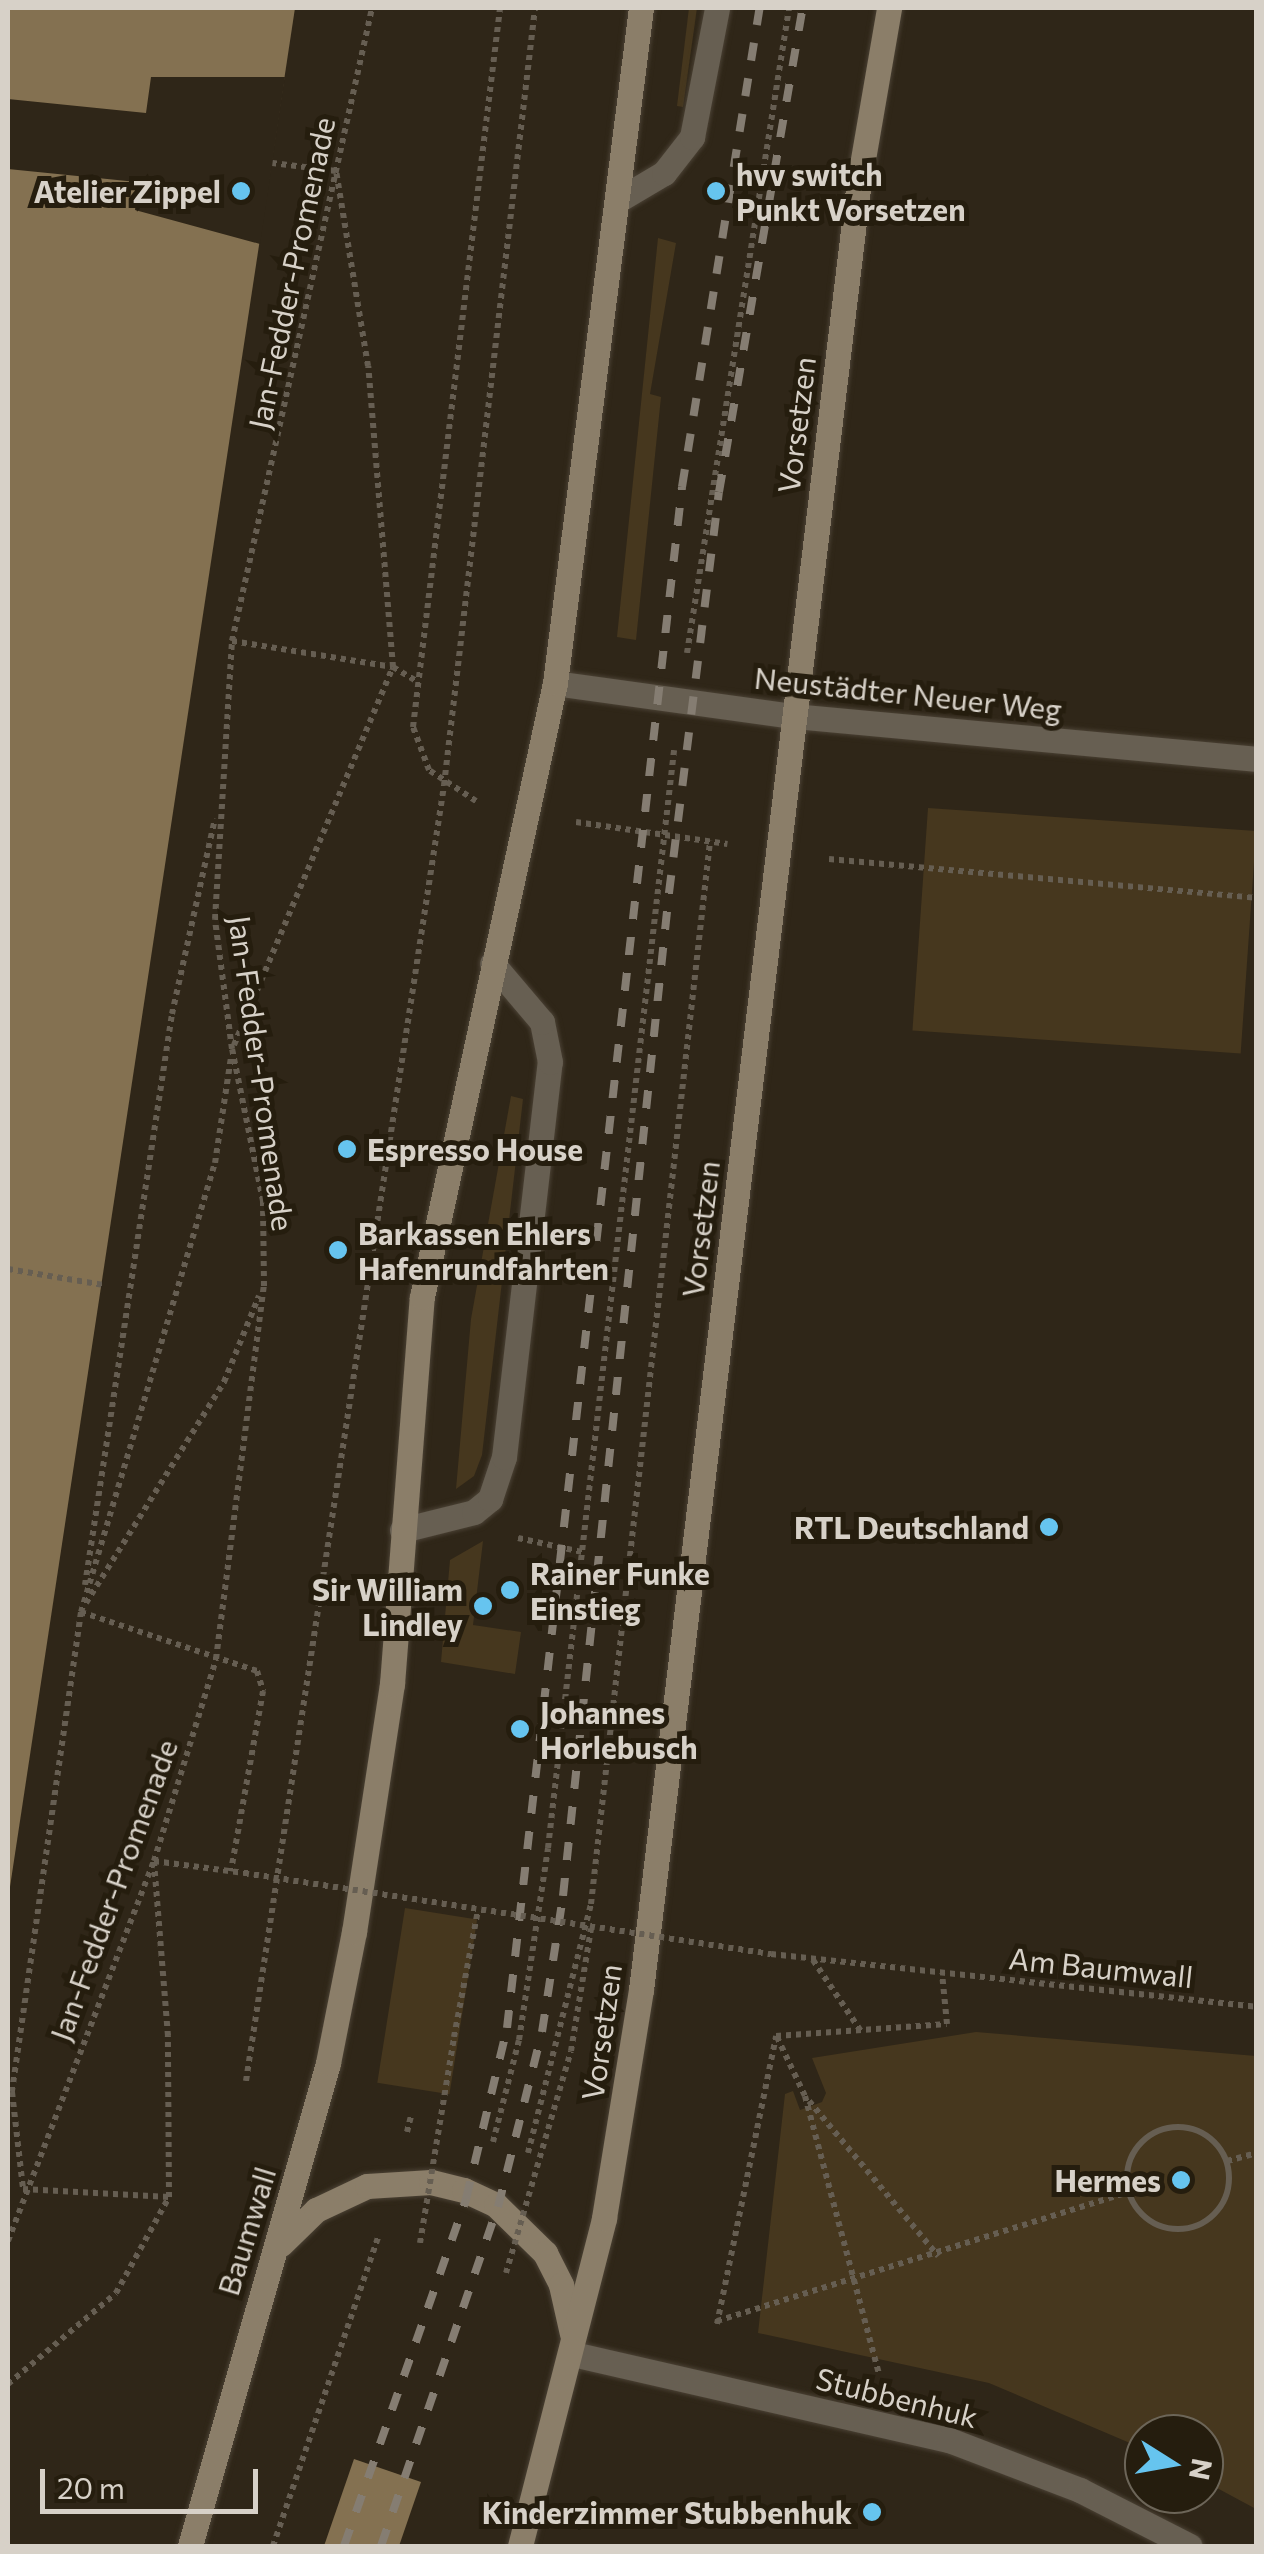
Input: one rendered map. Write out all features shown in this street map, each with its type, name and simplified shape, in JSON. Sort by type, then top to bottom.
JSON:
[{"type":"main road","points":[[402,1530],[422,1296],[555,682],[620,200],[641,8]]},
{"type":"main road","name":"Vorsetzen","points":[[520,2546],[573,2354],[612,2178],[641,1990],[858,188],[889,8]]},
{"type":"main road","name":"Baumwall","points":[[190,2546],[228,2402],[276,2250],[328,2063],[354,1932],[390,1701],[402,1530]]},
{"type":"main road","points":[[276,2250],[316,2210],[396,2181],[464,2190],[524,2227],[562,2285],[573,2354]]},
{"type":"street","points":[[620,200],[664,173],[692,137],[717,8]]},
{"type":"street","name":"Neustädter Neuer Weg","points":[[555,682],[794,716],[1256,760]]},
{"type":"street","points":[[402,1530],[474,1512],[490,1498],[504,1456],[550,1062],[542,1022],[492,963]]},
{"type":"street","name":"Stubbenhuk","points":[[573,2354],[713,2389],[884,2424],[1008,2460],[1190,2546]]},
{"type":"path","name":"Jan-Fedder-Promenade","points":[[8,2240],[23,2189],[154,1861],[216,1659],[264,1286],[263,1201],[232,1050],[215,919],[219,800],[232,641],[372,8]]},
{"type":"path","points":[[500,8],[416,681],[413,727],[422,760],[444,785],[466,798],[527,813],[777,852],[1256,898]]},
{"type":"path","points":[[246,2082],[444,785],[535,8]]},
{"type":"path","points":[[493,2142],[535,1944],[681,701],[788,8]]},
{"type":"path","points":[[80,1612],[215,1163],[232,1050],[392,667],[368,366],[336,171],[272,162]]},
{"type":"path","points":[[232,641],[392,667],[416,681]]},
{"type":"path","points":[[169,2196],[23,2189],[12,2092],[80,1612],[172,1014],[219,800]]},
{"type":"path","points":[[528,2153],[591,1904],[710,840]]},
{"type":"path","points":[[8,1269],[104,1284]]},
{"type":"path","points":[[80,1612],[224,1382],[264,1286]]},
{"type":"path","points":[[80,1612],[256,1671],[262,1691],[231,1872]]},
{"type":"path","points":[[8,2384],[116,2294],[169,2196],[168,2036],[154,1861]]},
{"type":"path","name":"Am Baumwall","points":[[154,1861],[771,1954],[1256,2007]]},
{"type":"path","points":[[420,2243],[478,1910]]},
{"type":"path","points":[[506,2273],[571,2051],[591,1929]]},
{"type":"path","points":[[812,1959],[862,2033]]},
{"type":"path","points":[[776,2036],[862,2033],[946,2024],[942,1973]]},
{"type":"path","points":[[776,2036],[806,2096],[878,2365],[884,2424]]},
{"type":"path","points":[[713,2389],[717,2322],[776,2036]]},
{"type":"path","points":[[806,2096],[938,2256]]},
{"type":"path","points":[[273,2546],[396,2181],[411,2116]]},
{"type":"path","points":[[1163,2128],[1194,2128],[1227,2161],[1230,2178],[1220,2208],[1193,2227],[1161,2227],[1146,2219],[1128,2192],[1130,2160],[1148,2136],[1163,2128]]},
{"type":"path","points":[[1227,2161],[1256,2152]]},
{"type":"path","points":[[717,2322],[853,2277],[938,2256],[1128,2192]]},
{"type":"shaded area","points":[[8,8],[295,8],[8,1900]]},
{"type":"shaded area","points":[[689,8],[697,8],[683,107],[677,106]]},
{"type":"shaded area","points":[[658,238],[676,243],[650,394],[661,397],[636,640],[617,637]]},
{"type":"shaded area","points":[[928,808],[1256,831],[1241,1053],[912,1030]]},
{"type":"shaded area","points":[[511,1096],[523,1099],[482,1455],[474,1476],[456,1489],[471,1319]]},
{"type":"shaded area","points":[[483,1541],[473,1625],[521,1632],[515,1674],[441,1662],[450,1560]]},
{"type":"shaded area","points":[[405,1908],[477,1919],[449,2094],[377,2083]]},
{"type":"shaded area","points":[[976,2032],[1256,2056],[1256,2509],[1224,2492],[1224,2414],[1124,2414],[1124,2440],[989,2383],[758,2333],[785,2094],[793,2091],[800,2110],[822,2102],[826,2093],[812,2058]]},
{"type":"shaded area","points":[[354,2459],[421,2482],[399,2546],[324,2546]]},
{"type":"pier","points":[[151,77],[285,77],[260,244],[135,210],[137,182],[8,169],[8,99],[146,113]]},
{"type":"railway","points":[[344,2546],[466,2199],[507,2028],[682,487],[760,8]]},
{"type":"railway","points":[[381,2546],[498,2207],[542,2032],[563,1896],[669,893],[719,492],[803,8]]},
{"type":"place","name":"Atelier Zippel","points":[[241,191]]},
{"type":"place","name":"hvv switch Punkt Vorsetzen","points":[[716,191]]},
{"type":"place","name":"Espresso House","points":[[347,1149]]},
{"type":"place","name":"Barkassen Ehlers Hafenrundfahrten","points":[[338,1250]]},
{"type":"place","name":"RTL Deutschland","points":[[1049,1527]]},
{"type":"place","name":"Rainer Funke Einstieg","points":[[510,1590]]},
{"type":"place","name":"Sir William Lindley","points":[[483,1606]]},
{"type":"place","name":"Johannes Horlebusch","points":[[520,1729]]},
{"type":"place","name":"Hermes","points":[[1181,2180]]},
{"type":"place","name":"Kinderzimmer Stubbenhuk","points":[[872,2512]]}]
